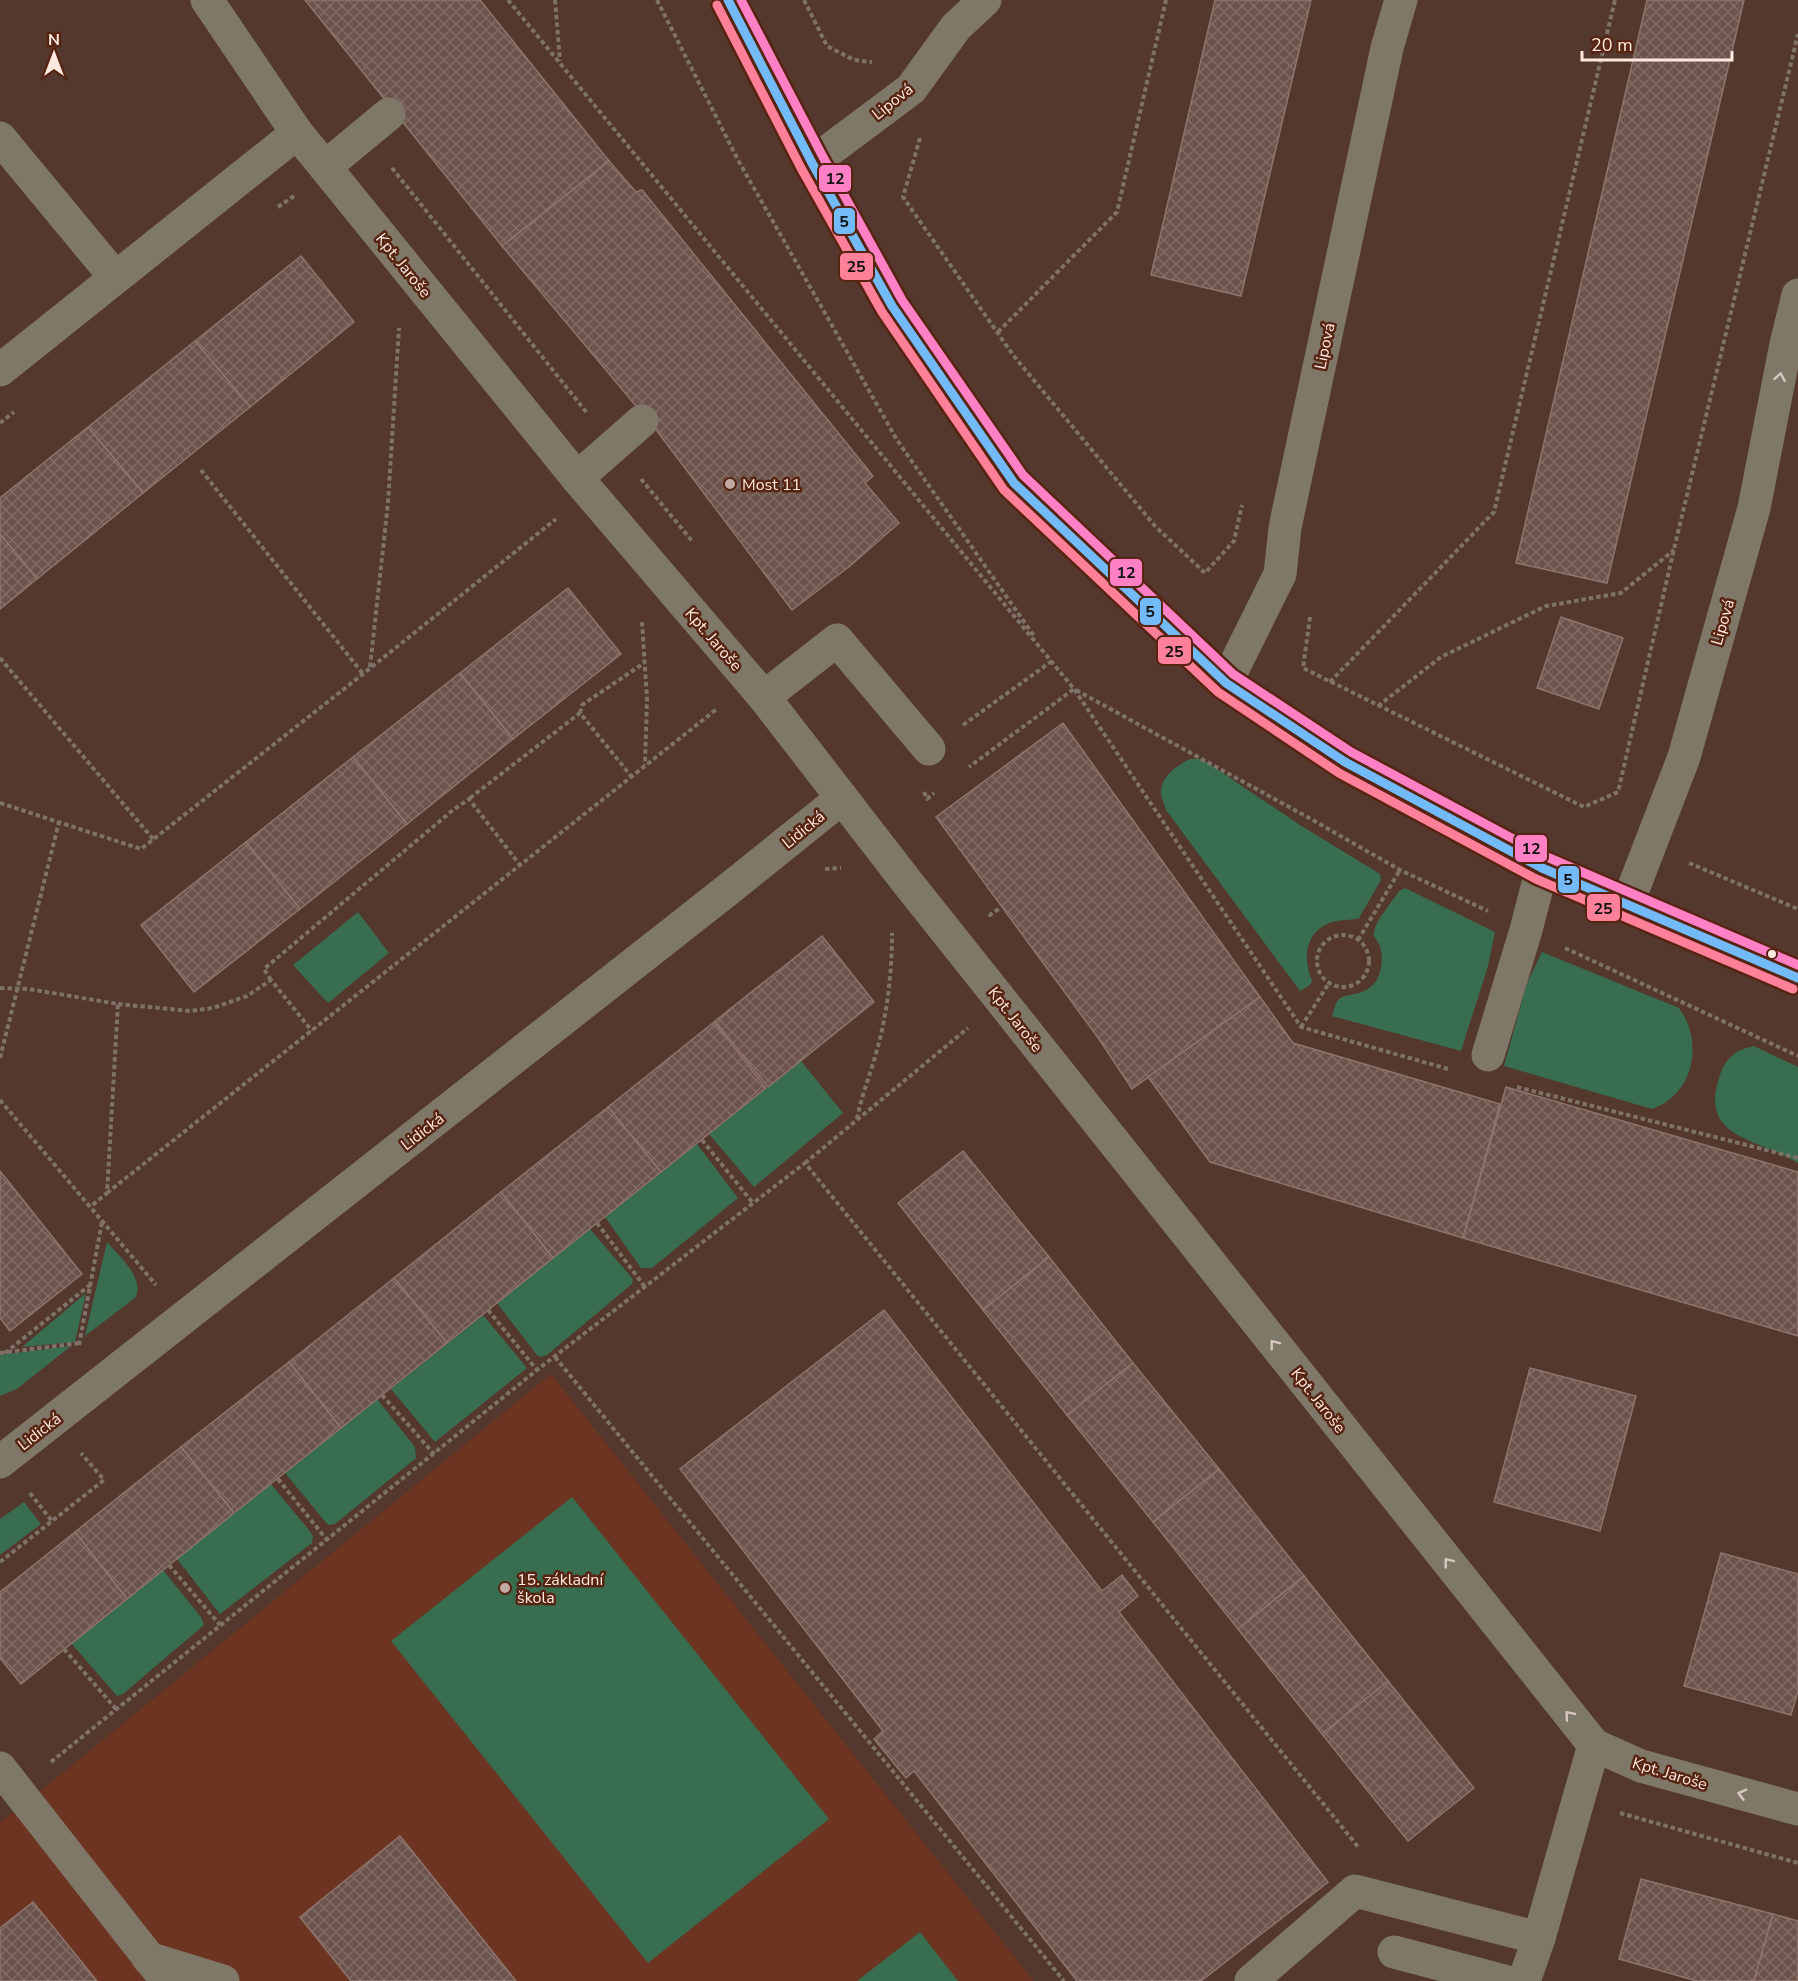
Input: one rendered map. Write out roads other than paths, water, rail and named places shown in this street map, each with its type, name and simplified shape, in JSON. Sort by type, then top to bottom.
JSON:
[{"type":"street","name":"Kpt. Jaroše","points":[[207,0],[297,133],[313,178],[577,478],[764,697],[1594,1745],[1641,1766],[1798,1809]]},
{"type":"street","points":[[729,0],[812,163],[892,306],[1014,483],[1226,683],[1345,762],[1542,868],[1798,978]]},
{"type":"street","name":"Lipová","points":[[812,163],[910,89],[956,27],[985,0]]},
{"type":"street","name":"Lipová","points":[[1226,683],[1280,574],[1285,528],[1387,48],[1401,0]]},
{"type":"street","points":[[313,178],[389,114]]},
{"type":"street","points":[[0,370],[297,133]]},
{"type":"street","points":[[0,138],[115,277]]},
{"type":"street","name":"Lipová","points":[[1627,905],[1684,757],[1754,507],[1798,295]]},
{"type":"street","points":[[577,478],[642,421]]},
{"type":"street","points":[[764,697],[837,640],[929,749]]},
{"type":"street","name":"Lidická","points":[[11,1473],[842,798]]},
{"type":"street","points":[[1488,1055],[1526,930],[1542,868]]},
{"type":"street","points":[[1524,1981],[1539,1938],[1594,1745]]},
{"type":"street","points":[[0,1768],[157,1969],[223,1981]]},
{"type":"street","points":[[1251,1981],[1355,1891],[1539,1938]]},
{"type":"street","points":[[1394,1953],[1504,1981]]},
{"type":"place","name":"Most 11","points":[[730,484]]},
{"type":"place","name":"15. základní škola","points":[[505,1588]]}]
